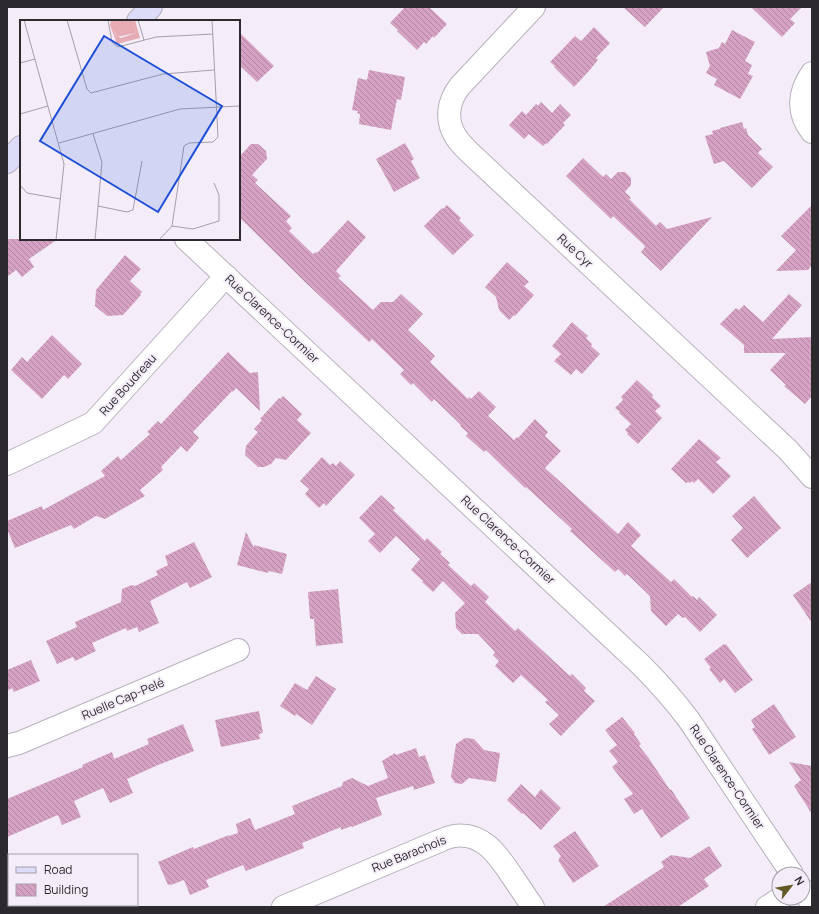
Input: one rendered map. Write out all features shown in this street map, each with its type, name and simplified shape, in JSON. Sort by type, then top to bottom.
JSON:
[{"type":"street","points":[[139,20],[151,7]]},
{"type":"street","name":"Rue Cyr","points":[[534,7],[453,95],[449,115],[456,137],[469,152],[788,450],[812,477]]},
{"type":"street","points":[[812,74],[802,91],[801,106],[805,121],[812,132]]},
{"type":"street","points":[[7,162],[20,148]]},
{"type":"street","name":"Rue Clarence-Cormier","points":[[187,240],[641,665],[674,700],[689,720],[787,866]]},
{"type":"street","name":"Rue Boudreau","points":[[7,464],[94,423],[226,276]]},
{"type":"street","name":"Ruelle Cap-Pelé","points":[[7,746],[19,743],[238,650]]},
{"type":"street","name":"Rue Barachois","points":[[284,907],[454,836],[477,839],[494,850],[533,907]]},
{"type":"building","points":[[405,7],[429,7],[447,24],[434,38],[433,36],[426,44],[424,42],[417,50],[390,23]]},
{"type":"building","points":[[623,7],[664,7],[645,27]]},
{"type":"building","points":[[751,7],[802,7],[790,19],[795,23],[782,37]]},
{"type":"building","points":[[594,27],[610,43],[596,58],[598,60],[574,87],[550,62],[575,36],[581,41]]},
{"type":"building","points":[[732,30],[755,42],[745,61],[752,65],[748,74],[753,76],[740,99],[714,85],[717,79],[706,73],[710,66],[706,52],[719,48],[722,42],[725,44]]},
{"type":"building","points":[[240,33],[274,66],[257,82],[240,66]]},
{"type":"building","points":[[369,70],[405,77],[401,100],[397,99],[391,130],[359,124],[360,114],[357,113],[358,111],[352,110],[358,78],[367,80]]},
{"type":"building","points":[[541,102],[552,113],[560,104],[571,115],[563,123],[565,125],[547,144],[546,143],[543,146],[529,134],[524,139],[509,125],[522,111],[526,115],[536,104],[538,106]]},
{"type":"building","points":[[742,122],[748,135],[762,149],[758,153],[773,167],[752,188],[724,161],[714,164],[705,136],[713,134],[712,131]]},
{"type":"building","points":[[405,143],[414,159],[411,161],[420,178],[394,192],[376,159]]},
{"type":"building","points":[[251,144],[258,144],[266,151],[267,159],[252,175],[258,180],[255,183],[291,216],[286,221],[292,228],[289,231],[313,254],[316,252],[317,253],[348,220],[366,237],[336,271],[341,276],[338,278],[373,310],[381,302],[393,302],[401,294],[423,314],[408,330],[435,356],[430,362],[468,399],[469,397],[471,399],[479,391],[496,407],[488,416],[514,440],[517,437],[518,438],[535,419],[548,432],[545,436],[561,451],[545,468],[618,534],[628,522],[641,535],[631,546],[671,582],[674,579],[692,597],[693,596],[697,600],[699,597],[717,615],[700,632],[685,617],[683,618],[678,614],[666,626],[651,611],[650,596],[627,574],[625,576],[618,569],[615,572],[570,531],[572,529],[526,487],[525,488],[486,450],[484,452],[466,436],[468,433],[434,399],[432,402],[413,383],[411,385],[400,374],[404,370],[372,339],[369,342],[240,218],[240,156]]},
{"type":"building","points":[[583,158],[603,177],[606,174],[611,179],[618,172],[625,172],[631,178],[631,185],[625,192],[631,198],[629,199],[656,226],[660,222],[667,229],[712,217],[661,271],[641,252],[645,247],[644,245],[613,216],[611,219],[566,176]]},
{"type":"building","points":[[447,205],[461,218],[459,220],[474,235],[453,255],[424,226]]},
{"type":"building","points":[[812,205],[812,266],[808,270],[776,271],[796,250],[781,236]]},
{"type":"building","points":[[7,239],[57,240],[29,259],[34,267],[22,277],[16,270],[7,277]]},
{"type":"building","points":[[125,255],[141,269],[130,281],[142,292],[123,315],[107,316],[95,306],[96,290]]},
{"type":"building","points":[[507,262],[529,282],[524,286],[534,295],[515,316],[514,315],[509,320],[499,310],[496,297],[485,287]]},
{"type":"building","points":[[789,294],[802,305],[772,339],[812,337],[812,396],[805,404],[784,386],[786,385],[770,370],[786,353],[744,353],[744,345],[720,324],[736,308],[739,310],[744,305],[763,322]]},
{"type":"building","points":[[572,322],[588,336],[586,338],[592,344],[591,346],[600,354],[582,374],[576,369],[571,375],[554,361],[561,354],[552,346]]},
{"type":"building","points":[[52,335],[82,364],[68,379],[64,375],[42,399],[11,370],[22,357],[27,362]]},
{"type":"building","points":[[228,352],[250,373],[258,372],[260,411],[236,388],[193,432],[199,438],[187,452],[181,446],[161,467],[163,470],[140,490],[145,496],[105,519],[96,516],[74,529],[71,525],[15,548],[7,529],[7,521],[42,506],[43,510],[105,476],[101,471],[118,456],[121,460],[150,434],[147,432],[158,421],[161,424]]},
{"type":"building","points":[[637,380],[653,395],[652,397],[661,406],[655,411],[662,418],[638,444],[627,434],[628,433],[625,430],[631,424],[615,408],[623,400],[621,397]]},
{"type":"building","points":[[283,396],[302,414],[297,420],[311,433],[286,460],[276,458],[271,464],[264,467],[258,467],[245,455],[246,446],[258,432],[254,429],[262,420],[260,419],[279,398],[280,399]]},
{"type":"building","points":[[699,439],[721,458],[716,462],[731,476],[713,494],[698,479],[694,483],[692,481],[690,483],[686,483],[671,469]]},
{"type":"building","points":[[322,457],[330,465],[333,463],[336,466],[340,461],[355,475],[326,506],[324,503],[319,508],[305,494],[309,489],[300,481]]},
{"type":"building","points":[[381,495],[395,508],[393,510],[425,541],[427,538],[442,552],[440,554],[450,563],[448,565],[471,586],[474,583],[489,597],[485,602],[515,631],[518,628],[570,676],[572,674],[586,688],[584,691],[595,701],[561,736],[549,724],[559,715],[545,702],[548,700],[521,675],[513,683],[495,666],[499,661],[493,655],[495,652],[478,634],[462,634],[456,628],[455,613],[465,603],[443,581],[433,592],[422,582],[423,581],[411,570],[420,559],[396,536],[380,553],[368,541],[375,534],[359,518]]},
{"type":"building","points":[[754,496],[781,528],[747,558],[731,540],[743,528],[732,516]]},
{"type":"building","points":[[246,532],[254,548],[254,545],[287,554],[282,574],[269,571],[268,573],[237,565]]},
{"type":"building","points":[[194,542],[212,577],[190,588],[187,582],[150,601],[159,623],[139,632],[137,627],[127,631],[126,628],[92,643],[96,651],[75,661],[73,657],[57,664],[46,641],[77,627],[75,622],[121,602],[122,589],[132,585],[135,586],[158,575],[156,571],[168,565],[165,556]]},
{"type":"building","points":[[812,582],[812,623],[793,595]]},
{"type":"building","points":[[338,589],[343,643],[316,646],[314,619],[310,619],[308,592]]},
{"type":"building","points":[[726,644],[753,680],[735,693],[724,679],[720,683],[709,669],[711,668],[704,659]]},
{"type":"building","points":[[31,660],[40,681],[14,692],[12,688],[7,691],[7,670]]},
{"type":"building","points":[[316,676],[336,689],[312,725],[296,714],[295,716],[280,706],[295,683],[307,690]]},
{"type":"building","points":[[774,704],[796,737],[769,755],[752,729],[755,727],[751,720]]},
{"type":"building","points":[[259,711],[263,733],[259,734],[260,739],[221,747],[215,720]]},
{"type":"building","points":[[622,717],[635,733],[634,734],[641,744],[639,746],[670,790],[671,789],[690,818],[661,838],[642,809],[634,814],[624,799],[633,794],[612,767],[618,762],[609,751],[617,745],[605,730]]},
{"type":"building","points":[[183,724],[194,751],[127,779],[133,793],[110,803],[103,788],[74,801],[81,817],[62,825],[58,815],[7,837],[7,799],[83,767],[82,765],[112,752],[114,759],[149,744],[147,739]]},
{"type":"building","points":[[465,738],[474,739],[484,750],[500,753],[496,782],[469,778],[462,784],[455,783],[451,777],[456,744]]},
{"type":"building","points":[[416,748],[419,757],[425,755],[435,783],[414,790],[413,786],[376,798],[382,815],[352,827],[341,830],[341,827],[302,843],[304,848],[246,871],[243,865],[206,880],[209,887],[190,895],[184,880],[168,885],[158,862],[193,847],[194,849],[238,833],[236,824],[250,818],[255,830],[295,814],[292,806],[342,786],[343,782],[352,778],[368,786],[388,778],[382,761],[395,753],[396,755]]},
{"type":"building","points":[[789,762],[812,766],[812,814],[794,786],[801,780]]},
{"type":"building","points":[[521,784],[535,797],[541,789],[561,808],[541,830],[507,800]]},
{"type":"building","points":[[575,831],[599,866],[573,883],[558,860],[561,856],[553,846]]},
{"type":"building","points":[[709,846],[722,866],[704,879],[709,886],[678,907],[603,907],[664,867],[661,862],[671,855],[690,858]]}]
